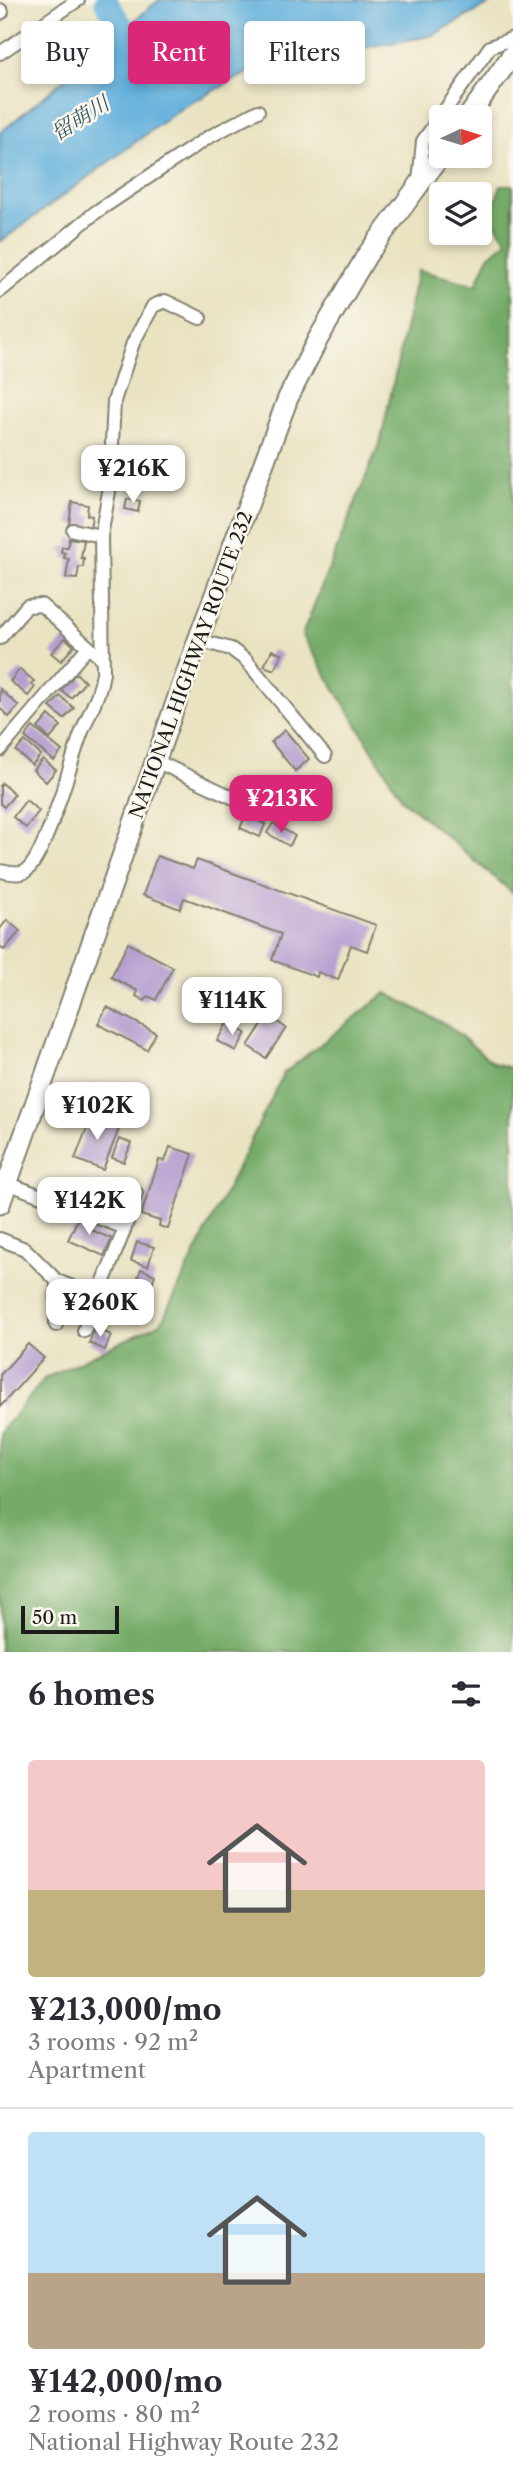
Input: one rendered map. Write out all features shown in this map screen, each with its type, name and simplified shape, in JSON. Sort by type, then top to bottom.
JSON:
[{"type":"highway","points":[[477,105],[513,54]]},
{"type":"highway","name":"NATIONAL HIGHWAY ROUTE 232","points":[[0,1204],[198,640],[294,386],[367,255],[432,168]]},
{"type":"street","points":[[0,53],[78,0]]},
{"type":"street","points":[[419,186],[423,141],[490,47],[513,38]]},
{"type":"street","points":[[0,291],[96,212],[206,138],[258,111]]},
{"type":"street","points":[[0,871],[18,874],[27,870],[40,851],[82,731],[101,687],[101,536],[110,486],[114,401],[133,344],[153,306],[165,302],[200,318]]},
{"type":"street","points":[[73,530],[101,536]]},
{"type":"street","points":[[0,638],[27,606],[41,606],[102,659]]},
{"type":"street","points":[[198,640],[231,649],[246,660],[326,756]]},
{"type":"street","points":[[0,750],[88,647]]},
{"type":"street","points":[[156,761],[238,800]]},
{"type":"street","points":[[7,1183],[125,1228]]},
{"type":"street","points":[[84,1331],[125,1228],[136,1192]]},
{"type":"street","points":[[0,1239],[25,1249],[57,1281],[98,1297]]},
{"type":"street","points":[[56,1325],[57,1281]]},
{"type":"green space","points":[[501,185],[513,185],[513,893],[403,800],[302,635],[381,439],[418,270],[476,285],[488,257],[507,241],[492,219],[492,210]]},
{"type":"green space","points":[[386,993],[449,1026],[493,1063],[513,1069],[513,1652],[0,1652],[0,1433],[45,1378],[161,1323],[284,1073]]},
{"type":"water","points":[[159,0],[497,0],[431,36],[365,47],[365,21],[244,21],[244,75],[230,82],[230,21],[134,21]]},
{"type":"water","name":"留萌川","points":[[128,26],[128,84],[226,84],[183,107],[0,242],[0,133],[59,84],[114,84],[114,38]]},
{"type":"building","points":[[127,499],[140,501],[138,512],[125,509]]},
{"type":"building","points":[[72,502],[88,505],[87,515],[92,516],[90,528],[69,524]]},
{"type":"building","points":[[69,538],[84,540],[81,558],[84,558],[83,567],[79,567],[77,579],[66,578],[69,559],[64,558],[65,553],[61,552],[62,547],[68,547]]},
{"type":"building","points":[[65,638],[74,646],[61,661],[51,653]]},
{"type":"building","points":[[272,650],[282,654],[274,670],[264,666]]},
{"type":"building","points":[[20,669],[34,681],[31,684],[35,687],[28,696],[10,681]]},
{"type":"building","points":[[76,673],[85,682],[71,698],[61,690]]},
{"type":"building","points":[[0,689],[19,706],[9,717],[0,708]]},
{"type":"building","points":[[60,696],[74,708],[64,719],[50,707]]},
{"type":"building","points":[[49,715],[61,726],[50,739],[38,728]]},
{"type":"building","points":[[33,727],[62,751],[54,761],[25,737]]},
{"type":"building","points":[[285,730],[309,759],[295,771],[271,742]]},
{"type":"building","points":[[25,741],[41,755],[32,765],[16,751]]},
{"type":"building","points":[[43,759],[56,770],[46,782],[33,770]]},
{"type":"building","points":[[2,783],[15,794],[4,807],[0,803]]},
{"type":"building","points":[[26,800],[39,811],[26,828],[13,817]]},
{"type":"building","points":[[246,815],[265,824],[260,837],[240,828]]},
{"type":"building","points":[[273,823],[295,836],[289,846],[267,833]]},
{"type":"building","points":[[157,856],[193,869],[197,860],[376,925],[367,951],[351,945],[338,980],[318,972],[317,977],[272,960],[281,934],[184,898],[180,909],[143,895]]},
{"type":"building","points":[[7,920],[20,931],[4,950],[0,946],[0,929]]},
{"type":"building","points":[[128,943],[173,967],[156,1000],[148,996],[145,1001],[136,996],[138,991],[111,977]]},
{"type":"building","points":[[107,1007],[156,1033],[147,1050],[98,1024]]},
{"type":"building","points":[[268,1015],[286,1028],[266,1058],[248,1046]]},
{"type":"building","points":[[227,1023],[246,1033],[236,1051],[217,1041]]},
{"type":"building","points":[[92,1115],[120,1126],[103,1170],[75,1159]]},
{"type":"building","points":[[119,1139],[131,1143],[124,1162],[112,1158]]},
{"type":"building","points":[[170,1147],[193,1154],[168,1229],[159,1226],[160,1221],[141,1215],[159,1160],[165,1161]]},
{"type":"building","points":[[80,1214],[90,1219],[87,1228],[112,1239],[104,1256],[68,1240]]},
{"type":"building","points":[[137,1242],[154,1247],[148,1266],[131,1261]]},
{"type":"building","points":[[141,1269],[155,1275],[146,1300],[131,1294]]},
{"type":"building","points":[[95,1328],[111,1335],[105,1350],[89,1343]]},
{"type":"building","points":[[28,1344],[44,1358],[0,1407],[0,1375]]},
{"type":"waterway","points":[[106,2],[128,35]]}]
